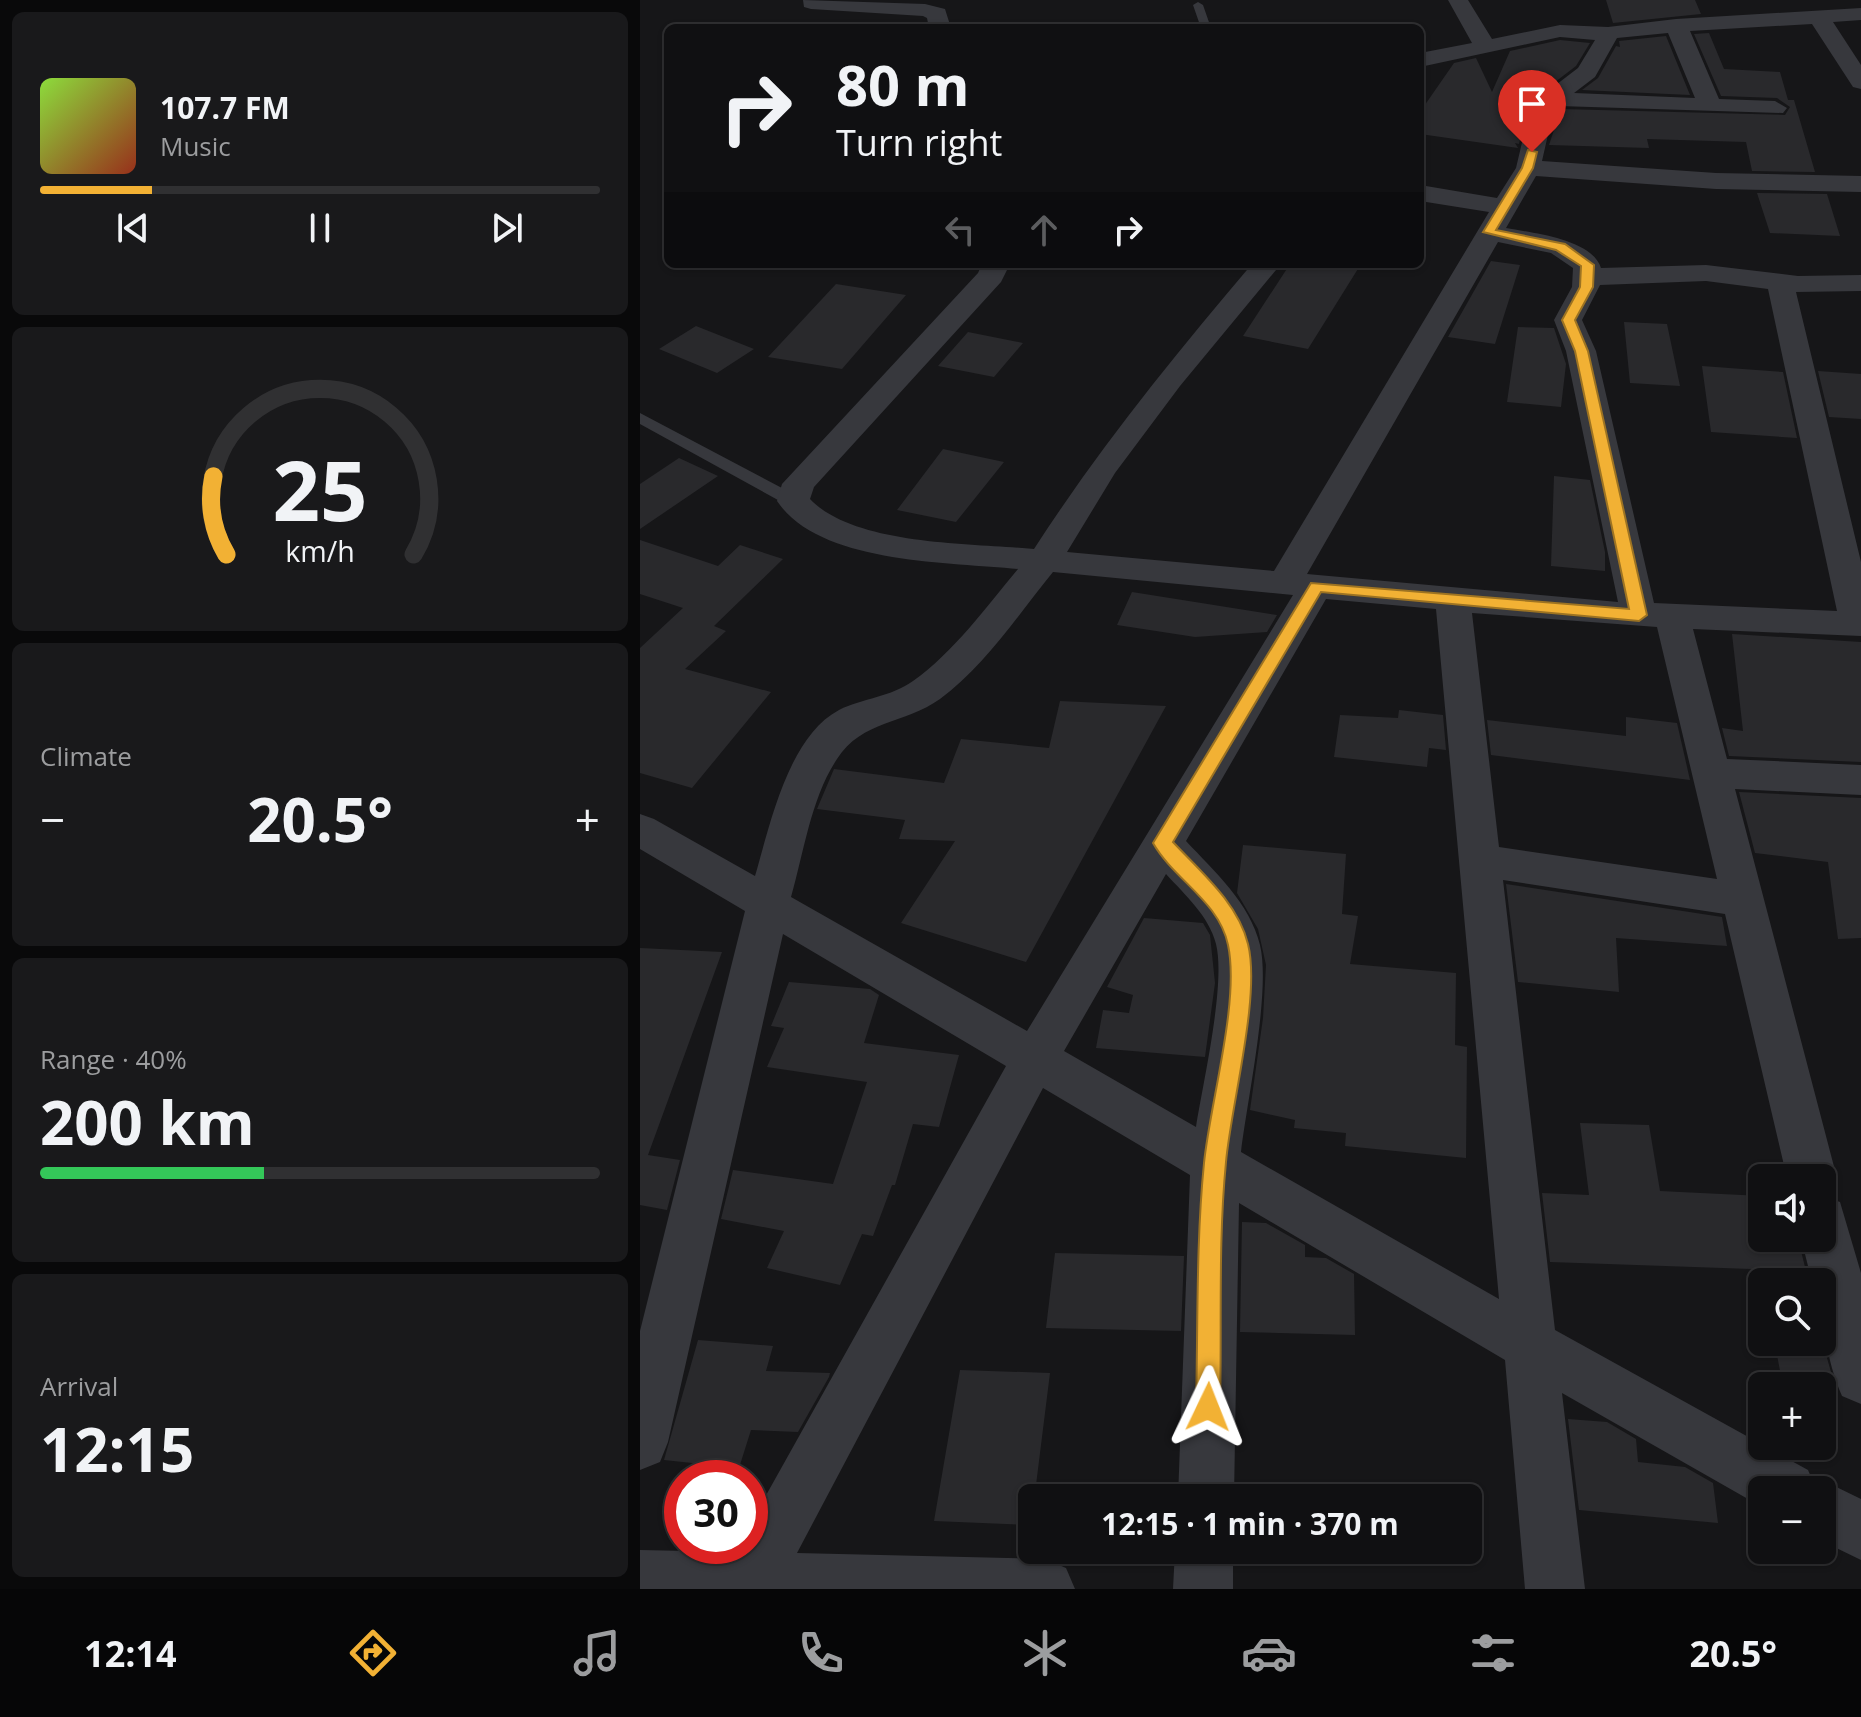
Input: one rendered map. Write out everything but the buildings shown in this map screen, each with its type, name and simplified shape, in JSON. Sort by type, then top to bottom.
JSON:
[{"type":"street","points":[[1458,0],[1485,46]]},
{"type":"street","points":[[1736,0],[1751,20]]},
{"type":"street","points":[[811,3],[925,10],[937,14],[939,24]]},
{"type":"street","points":[[1424,59],[1560,31],[1609,34],[1676,25],[1861,14]]},
{"type":"street","points":[[1818,16],[1861,82]]},
{"type":"street","points":[[1676,25],[1710,105]]},
{"type":"street","points":[[749,1585],[1034,1060],[1162,843],[1497,219],[1528,168],[1540,117],[1552,99],[1587,72],[1609,34]]},
{"type":"street","points":[[1552,99],[1775,108]]},
{"type":"street","points":[[1528,168],[1716,181],[1861,184]]},
{"type":"street","points":[[1424,194],[1497,219],[1560,247],[1587,265],[1586,287],[1568,320],[1581,351],[1656,616],[1712,773],[1809,1164]]},
{"type":"street","points":[[994,268],[991,276],[807,473],[794,492],[793,501],[809,518],[865,542],[1043,562],[1656,616],[1860,624],[1780,282]]},
{"type":"street","points":[[640,1442],[768,904],[802,785],[831,738],[854,719],[910,700],[928,689],[975,643],[1043,562],[1110,459],[1169,380],[1264,268]]},
{"type":"street","points":[[1587,277],[1706,273],[1780,282],[1861,283]]},
{"type":"street","points":[[1453,599],[1555,1589]]},
{"type":"street","points":[[1712,773],[1861,780]]},
{"type":"street","points":[[640,830],[1034,1060],[1763,1476]]},
{"type":"street","points":[[1162,843],[1211,895],[1228,920],[1238,944],[1241,976],[1215,1164],[1206,1484]]},
{"type":"street","points":[[1480,860],[1743,900]]},
{"type":"street","points":[[1830,1252],[1861,1377]]},
{"type":"street","points":[[1836,1517],[1861,1531]]},
{"type":"street","points":[[1203,1589],[1204,1564]]},
{"type":"street","points":[[640,1579],[749,1585],[1045,1589]]},
{"type":"lane","points":[[1198,5],[1205,24]]},
{"type":"lane","points":[[640,418],[793,501]]},
{"type":"route","points":[[1208,1407],[1215,1164],[1241,976],[1238,944],[1228,920],[1211,895],[1162,843],[1316,586],[1639,615],[1581,351],[1568,320],[1586,287],[1587,265],[1560,247],[1489,232],[1528,168],[1532,152]]}]
